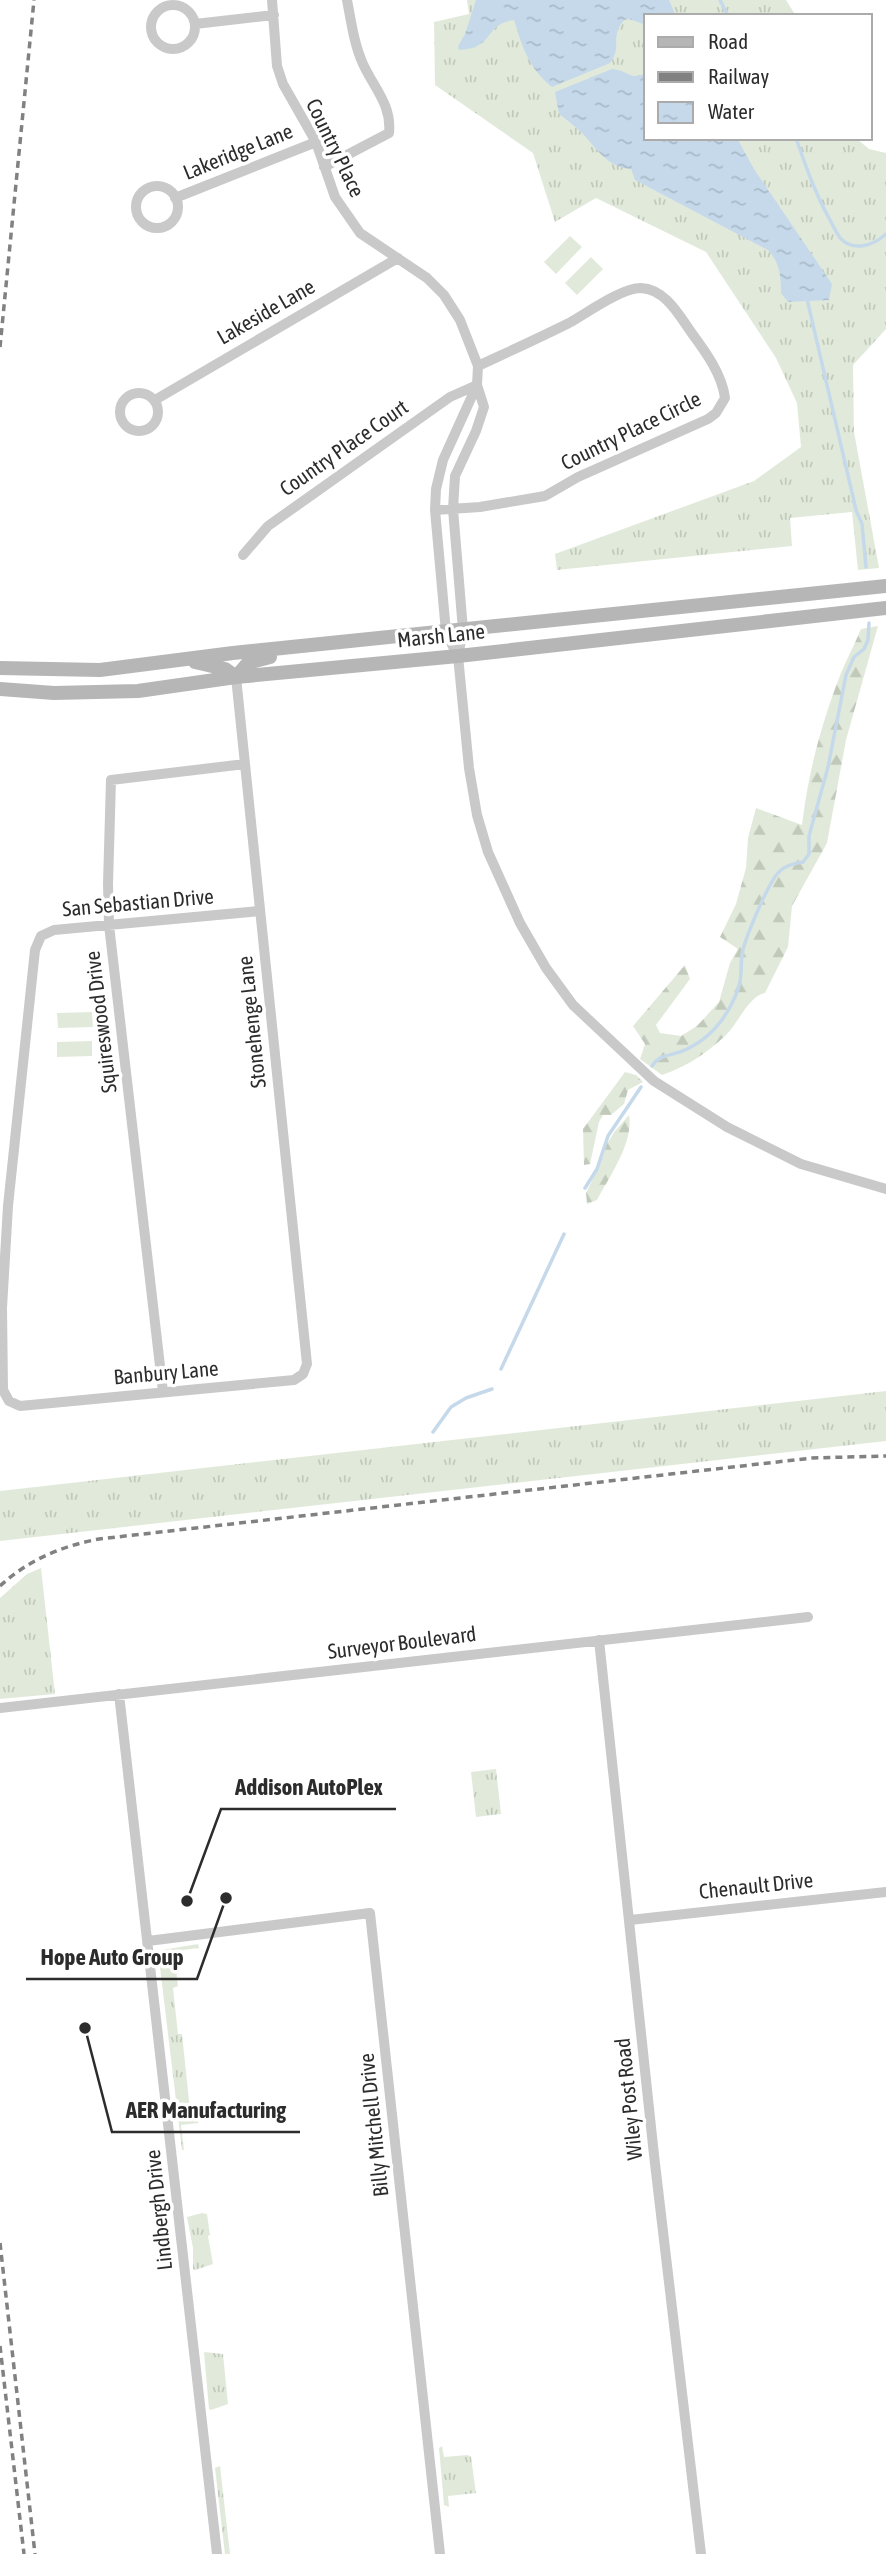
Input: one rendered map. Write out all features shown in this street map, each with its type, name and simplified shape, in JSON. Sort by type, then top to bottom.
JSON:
[{"type":"main road","name":"Marsh Lane","points":[[0,668],[100,670],[295,647],[886,586]]},
{"type":"main road","name":"Marsh Lane","points":[[0,689],[101,693],[138,691],[236,677],[458,656],[886,608]]},
{"type":"main road","points":[[181,660],[216,666],[236,677],[253,660],[290,653],[295,647]]},
{"type":"street","name":"Country Place","points":[[272,0],[277,66],[283,85],[316,142],[335,197],[360,233],[427,278],[450,303],[460,320],[478,366],[477,385],[484,407],[456,476],[453,509],[463,630],[458,656]]},
{"type":"street","points":[[324,167],[389,133],[391,123],[388,108],[363,64],[353,36],[347,0]]},
{"type":"street","points":[[170,5],[182,7],[191,14],[195,24],[194,36],[187,45],[176,49],[165,48],[156,41],[151,30],[153,19],[160,10],[170,5]]},
{"type":"street","points":[[195,24],[274,16]]},
{"type":"street","name":"Lakeridge Lane","points":[[176,198],[316,142]]},
{"type":"street","name":"Lakeridge Lane","points":[[159,186],[169,190],[176,198],[178,208],[175,218],[168,225],[149,227],[141,221],[136,212],[136,202],[141,193],[149,187],[159,186]]},
{"type":"street","name":"Lakeside Lane","points":[[155,400],[398,258]]},
{"type":"street","name":"Country Place Circle","points":[[435,510],[514,503],[545,496],[578,477],[708,419],[716,413],[725,398],[718,375],[678,313],[667,300],[640,288],[620,295],[478,366]]},
{"type":"street","name":"Country Place","points":[[446,632],[435,510],[439,471],[477,385]]},
{"type":"street","name":"Country Place Court","points":[[243,555],[268,526],[450,397],[477,385]]},
{"type":"street","points":[[135,392],[146,393],[155,400],[159,410],[156,421],[149,429],[138,431],[128,427],[121,418],[120,408],[125,398],[135,392]]},
{"type":"street","points":[[446,632],[458,656],[469,768],[477,815],[488,852],[520,923],[546,968],[573,1005],[654,1080],[727,1127],[801,1164],[886,1189]]},
{"type":"street","name":"Stonehenge Lane","points":[[236,677],[307,1364]]},
{"type":"street","name":"Squireswood Drive","points":[[163,1392],[109,925],[111,780],[245,764]]},
{"type":"street","name":"San Sebastian Drive","points":[[20,1406],[9,1401],[3,1390],[2,1308],[8,1206],[35,950],[41,936],[54,930],[260,911]]},
{"type":"street","name":"Banbury Lane","points":[[20,1406],[294,1380],[303,1374],[307,1364]]},
{"type":"street","name":"Surveyor Boulevard","points":[[0,1708],[808,1616]]},
{"type":"street","name":"Wiley Post Road","points":[[599,1640],[654,2155],[701,2554]]},
{"type":"street","name":"Lindbergh Drive","points":[[119,1694],[217,2554]]},
{"type":"street","name":"Chenault Drive","points":[[630,1920],[886,1892]]},
{"type":"street","name":"Billy Mitchell Drive","points":[[148,1941],[370,1913],[440,2554]]},
{"type":"green space","points":[[467,0],[786,0],[795,14],[644,14],[644,140],[858,140],[869,149],[886,153],[886,329],[853,365],[854,432],[879,568],[858,570],[852,512],[790,518],[792,546],[557,570],[555,554],[754,481],[801,447],[797,403],[776,358],[706,252],[596,198],[555,222],[533,153],[435,85],[434,22],[469,14]]},
{"type":"green space","points":[[570,236],[582,247],[556,274],[544,262]]},
{"type":"green space","points":[[591,257],[603,269],[577,295],[565,283]]},
{"type":"green space","points":[[878,626],[846,740],[827,843],[792,906],[788,947],[765,993],[748,1005],[729,1032],[695,1059],[662,1075],[640,1059],[645,1044],[633,1026],[685,965],[690,979],[656,1025],[660,1033],[681,1036],[697,1026],[719,1002],[730,963],[738,949],[720,937],[736,904],[746,868],[748,838],[756,808],[802,825],[817,748],[841,673],[861,629]]},
{"type":"green space","points":[[92,1012],[93,1027],[58,1028],[57,1013]]},
{"type":"green space","points":[[92,1041],[92,1056],[57,1057],[57,1042]]},
{"type":"green space","points":[[625,1072],[636,1075],[643,1082],[628,1090],[624,1104],[611,1115],[603,1115],[590,1164],[584,1165],[583,1129]]},
{"type":"green space","points":[[629,1115],[628,1136],[620,1159],[597,1200],[587,1204],[586,1193],[603,1150]]},
{"type":"green space","points":[[886,1391],[886,1441],[0,1541],[0,1491]]},
{"type":"green space","points":[[41,1568],[55,1694],[0,1699],[0,1598],[27,1574]]},
{"type":"green space","points":[[496,1769],[501,1814],[476,1817],[471,1772]]},
{"type":"green space","points":[[198,1944],[199,1948],[174,1951],[178,1986],[173,1988],[178,2034],[182,2034],[190,2110],[198,2110],[198,2123],[181,2125],[182,2150],[159,1959],[162,1950]]},
{"type":"green space","points":[[207,2214],[213,2264],[195,2270],[187,2217]]},
{"type":"green space","points":[[204,2352],[223,2354],[228,2404],[211,2410],[209,2409]]},
{"type":"green space","points":[[442,2446],[444,2457],[471,2457],[476,2493],[448,2496],[449,2507],[444,2505],[439,2448]]},
{"type":"green space","points":[[220,2466],[230,2554],[225,2554],[215,2468]]},
{"type":"water","points":[[476,0],[669,0],[675,14],[644,14],[644,24],[624,20],[617,32],[616,52],[610,63],[552,87],[532,65],[514,20],[498,26],[479,45],[459,50],[458,46],[465,34]]},
{"type":"water","points":[[612,69],[632,76],[644,74],[644,140],[738,140],[754,169],[832,284],[829,300],[788,302],[781,293],[777,265],[768,250],[635,180],[631,169],[609,161],[559,114],[555,92]]},
{"type":"waterway","points":[[720,0],[727,14]]},
{"type":"waterway","points":[[797,140],[815,190],[841,239],[852,245],[864,246],[886,234]]},
{"type":"waterway","points":[[807,299],[856,510],[862,524],[866,567]]},
{"type":"waterway","points":[[652,1066],[661,1058],[698,1043],[720,1023],[738,991],[744,947],[769,887],[782,870],[803,862],[809,854],[809,836],[828,767],[846,675],[854,657],[864,649],[868,640],[869,623]]},
{"type":"waterway","points":[[585,1188],[597,1169],[608,1136],[641,1087]]},
{"type":"waterway","points":[[501,1369],[564,1234]]},
{"type":"waterway","points":[[433,1432],[451,1407],[466,1398],[492,1389]]},
{"type":"railway","points":[[0,347],[34,0]]},
{"type":"railway","points":[[0,1586],[46,1555],[99,1539],[812,1458],[886,1456]]},
{"type":"railway","points":[[0,2243],[35,2554]]},
{"type":"railway","points":[[0,2346],[24,2554]]},
{"type":"place","name":"Hope Auto Group","points":[[226,1898]]},
{"type":"place","name":"Addison AutoPlex","points":[[187,1901]]},
{"type":"place","name":"AER Manufacturing","points":[[85,2028]]}]
